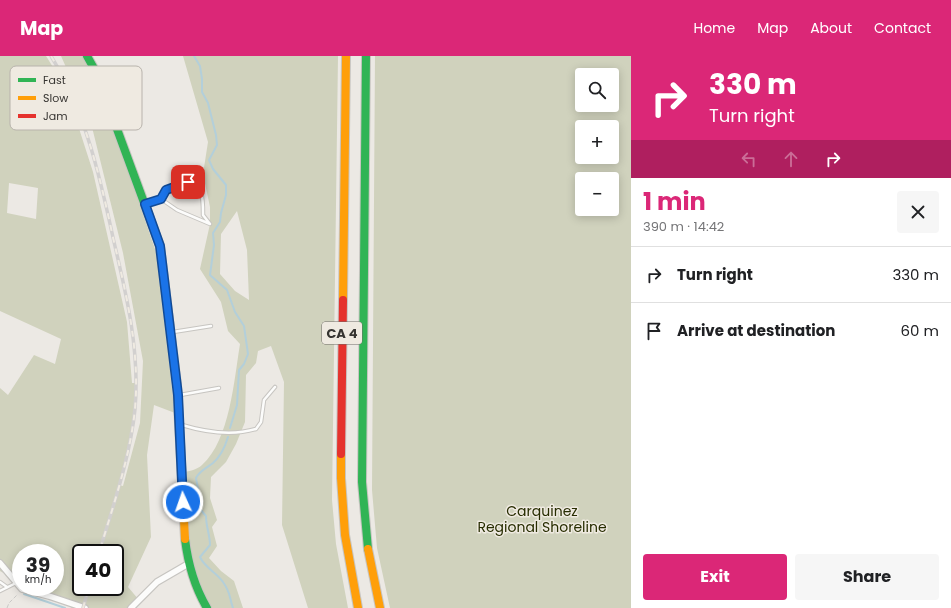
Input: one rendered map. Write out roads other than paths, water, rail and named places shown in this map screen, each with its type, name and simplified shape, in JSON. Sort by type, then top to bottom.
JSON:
[{"type":"main road","points":[[87,56],[93,66]]},
{"type":"main road","name":"CA 4","points":[[346,56],[341,478],[345,535],[358,608]]},
{"type":"main road","name":"CA 4","points":[[366,56],[362,482],[368,552],[380,608]]},
{"type":"main road","points":[[118,130],[160,246],[178,395],[184,534],[188,564],[201,598],[207,608]]},
{"type":"street","points":[[0,563],[12,576]]},
{"type":"street","points":[[131,608],[157,582],[188,564]]},
{"type":"street","points":[[50,596],[85,608]]},
{"type":"lane","points":[[145,204],[161,199],[166,190],[188,182],[193,183],[201,193],[204,203],[203,215],[210,224],[177,210],[161,199]]},
{"type":"lane","points":[[170,333],[211,326]]},
{"type":"lane","points":[[179,425],[205,432],[247,432],[256,429],[261,422],[264,400],[275,387]]},
{"type":"lane","points":[[178,395],[219,388]]},
{"type":"lane","points":[[0,582],[7,587]]},
{"type":"lane","points":[[0,591],[12,584]]},
{"type":"waterway","points":[[194,56],[200,66],[202,92],[208,103],[216,135],[217,145],[209,160],[213,169],[226,185],[226,195],[220,222],[213,233],[214,245],[210,275],[227,290],[235,312],[244,326],[248,354],[244,364],[239,370],[237,405],[230,428]]},
{"type":"waterway","points":[[228,437],[224,448],[218,457],[196,478],[200,509],[206,516],[210,541],[210,545],[200,557],[226,586],[233,608]]},
{"type":"waterway","points":[[30,596],[65,608]]},
{"type":"railway","points":[[51,56],[56,66]]},
{"type":"railway","points":[[85,130],[103,194],[128,304],[136,367],[133,427],[125,464],[102,544]]},
{"type":"railway","points":[[83,608],[86,596]]},
{"type":"park label","name":"Carquinez Regional Shoreline","points":[[542,520]]}]
